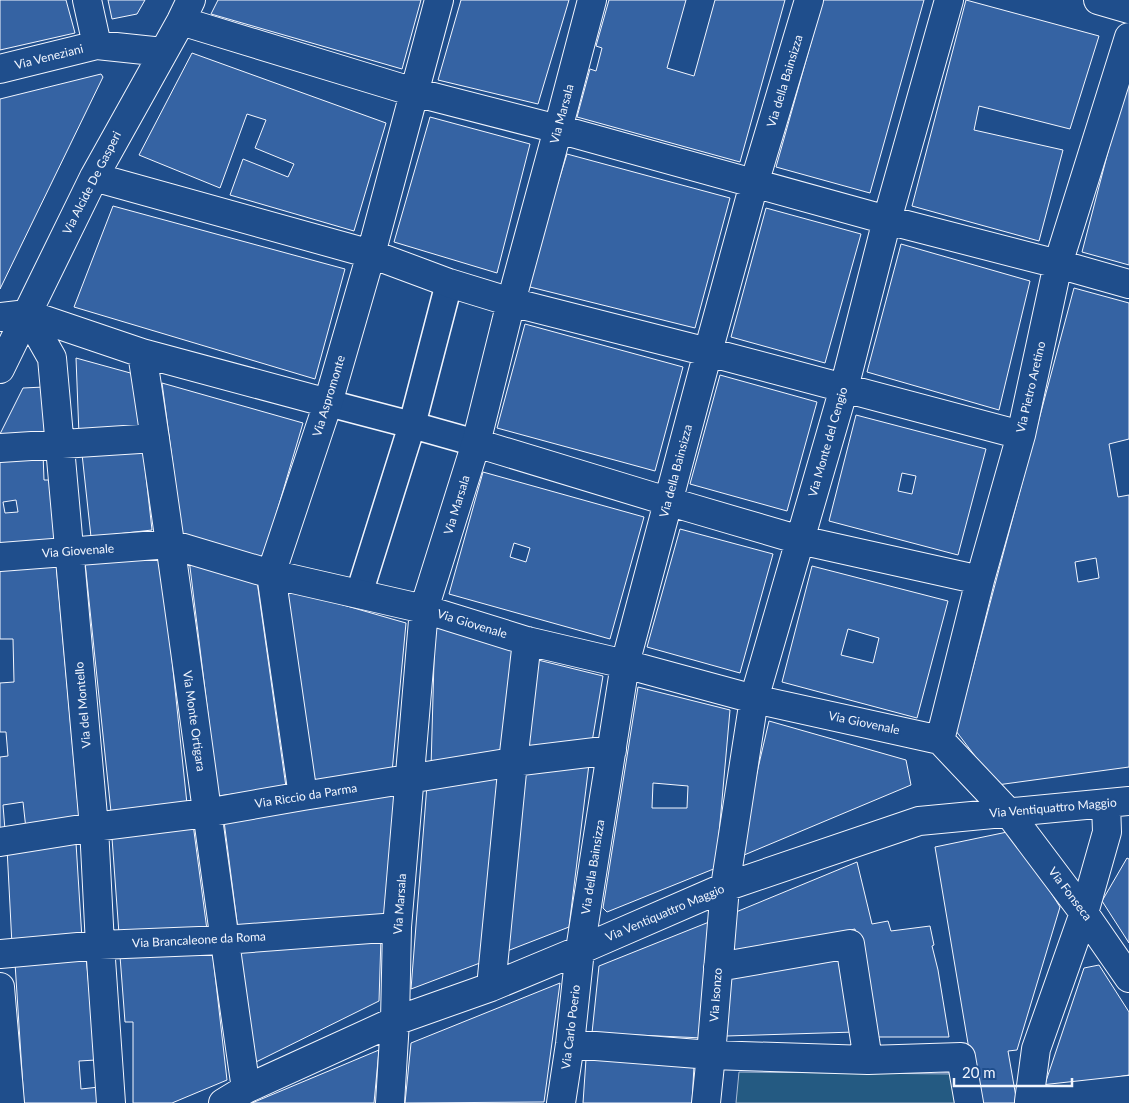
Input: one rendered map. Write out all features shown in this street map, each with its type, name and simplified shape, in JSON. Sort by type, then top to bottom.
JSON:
[{"type":"street","points":[[88,0],[97,45]]},
{"type":"street","name":"Via Aspromonte","points":[[302,796],[271,574],[328,403],[439,0]]},
{"type":"street","name":"Via Marsala","points":[[390,1103],[397,927],[424,609],[476,443],[592,0]]},
{"type":"street","name":"Via della Bainsizza","points":[[580,950],[624,664],[754,184],[809,0]]},
{"type":"street","name":"Via Monte del Cengio","points":[[724,887],[754,699],[844,388],[887,220],[949,0]]},
{"type":"street","points":[[1098,0],[1129,10]]},
{"type":"street","points":[[186,10],[414,92],[558,129],[754,184],[1129,284]]},
{"type":"street","name":"Via Alcide De Gasperi","points":[[0,369],[94,177],[186,10]]},
{"type":"street","name":"Via Pietro Aretino","points":[[940,740],[980,580],[1020,435],[1058,264],[1129,37]]},
{"type":"street","name":"Via Veneziani","points":[[0,69],[97,45],[163,52]]},
{"type":"street","points":[[94,177],[370,254],[449,283],[512,302],[1020,435]]},
{"type":"street","points":[[358,594],[412,425],[449,283]]},
{"type":"street","points":[[0,317],[27,314],[142,353],[476,443],[800,540],[980,580]]},
{"type":"street","name":"Via del Montello","points":[[27,314],[52,358],[94,827],[111,1103]]},
{"type":"street","name":"Via Monte Ortigara","points":[[142,353],[246,1089]]},
{"type":"street","points":[[0,448],[155,438]]},
{"type":"street","name":"Via Giovenale","points":[[0,557],[170,544],[271,574],[424,609],[527,641],[624,664],[754,699],[940,740]]},
{"type":"street","points":[[491,986],[527,641]]},
{"type":"street","name":"Via Fonseca","points":[[940,740],[1008,812],[1084,913],[1129,978]]},
{"type":"street","name":"Via Riccio da Parma","points":[[0,842],[94,827],[206,813],[513,762],[612,750]]},
{"type":"street","points":[[1118,802],[1118,832],[1084,913],[1036,1049],[1029,1100],[1129,1090]]},
{"type":"street","name":"Via Ventiquattro Maggio","points":[[223,1103],[246,1089],[394,1021],[491,986],[580,950],[724,887],[919,821],[1118,802]]},
{"type":"street","name":"Via Isonzo","points":[[706,1103],[724,887]]},
{"type":"street","name":"Via Brancaleone da Roma","points":[[0,954],[397,927]]},
{"type":"street","points":[[718,967],[850,944],[868,1060]]},
{"type":"street","name":"Via Carlo Poerio","points":[[561,1103],[570,1044],[580,950]]},
{"type":"street","points":[[0,987],[10,1103]]},
{"type":"street","points":[[570,1044],[711,1055],[868,1060],[961,1057],[969,1103]]},
{"type":"shaded area","points":[[739,1072],[954,1074],[957,1103],[736,1103]]},
{"type":"building","points":[[0,0],[66,0],[75,33],[0,50]]},
{"type":"building","points":[[108,0],[145,0],[137,14],[112,19]]},
{"type":"building","points":[[218,0],[421,0],[402,69],[211,14]]},
{"type":"building","points":[[461,0],[569,0],[538,104],[438,80]]},
{"type":"building","points":[[609,0],[686,0],[667,68],[694,76],[715,0],[785,0],[740,162],[577,117],[590,69],[596,71],[602,48],[596,46]]},
{"type":"building","points":[[823,0],[924,0],[870,193],[776,167]]},
{"type":"building","points":[[966,0],[1099,36],[1070,129],[979,106],[974,130],[1063,150],[1039,241],[912,206]]},
{"type":"building","points":[[192,53],[386,123],[354,231],[230,195],[243,159],[288,177],[294,164],[255,148],[266,120],[247,114],[220,188],[139,155]]},
{"type":"building","points":[[1129,71],[1129,265],[1082,252]]},
{"type":"building","points":[[101,74],[103,77],[0,289],[0,99]]},
{"type":"building","points":[[430,117],[530,144],[497,273],[394,242]]},
{"type":"building","points":[[567,154],[730,198],[695,328],[526,286]]},
{"type":"building","points":[[113,206],[345,269],[315,379],[74,307]]},
{"type":"building","points":[[766,208],[861,234],[825,363],[731,337]]},
{"type":"building","points":[[901,244],[1030,281],[999,410],[867,372]]},
{"type":"building","points":[[1074,288],[1129,303],[1129,439],[1109,444],[1118,497],[1129,495],[1129,767],[997,785],[956,731]],"holes":[[[1096,558],[1099,578],[1078,582],[1075,562]]]},
{"type":"building","points":[[525,324],[683,367],[655,471],[497,428]]},
{"type":"building","points":[[76,358],[134,374],[142,432],[79,435]]},
{"type":"building","points":[[720,375],[817,402],[787,511],[690,484]]},
{"type":"building","points":[[162,383],[303,423],[263,559],[182,534]]},
{"type":"building","points":[[44,387],[45,435],[0,438],[0,434],[23,388]]},
{"type":"building","points":[[856,415],[986,449],[958,555],[829,521]],"holes":[[[902,473],[916,476],[912,494],[898,491]]]},
{"type":"building","points":[[143,449],[152,530],[91,537],[82,454]]},
{"type":"building","points":[[43,453],[44,480],[53,480],[55,540],[0,546],[0,456]],"holes":[[[16,500],[18,512],[5,513],[3,502]]]},
{"type":"building","points":[[483,472],[644,517],[610,639],[449,594]],"holes":[[[514,543],[530,548],[526,562],[510,557]]]},
{"type":"building","points":[[680,529],[773,554],[740,673],[647,647]]},
{"type":"building","points":[[161,554],[187,804],[111,812],[85,562]]},
{"type":"building","points":[[189,559],[257,581],[286,787],[218,796]]},
{"type":"building","points":[[56,563],[79,817],[26,829],[23,802],[3,805],[5,830],[0,831],[0,757],[8,756],[6,732],[0,732],[0,683],[14,682],[13,639],[0,639],[0,569]]},
{"type":"building","points":[[812,566],[948,601],[917,718],[782,682]],"holes":[[[848,629],[879,638],[873,663],[841,655]]]},
{"type":"building","points":[[284,588],[406,623],[392,772],[307,784]]},
{"type":"building","points":[[435,625],[512,651],[503,757],[431,768]]},
{"type":"building","points":[[534,659],[603,676],[592,742],[524,750]]},
{"type":"building","points":[[638,687],[730,710],[716,868],[607,912],[603,908]],"holes":[[[653,783],[688,786],[687,808],[652,808]]]},
{"type":"building","points":[[769,721],[906,760],[911,785],[737,858]]},
{"type":"building","points":[[589,764],[569,927],[502,953],[519,773]]},
{"type":"building","points":[[503,772],[480,963],[411,989],[427,785]]},
{"type":"building","points":[[395,794],[386,917],[238,930],[224,821]]},
{"type":"building","points":[[193,824],[207,930],[119,934],[112,838]]},
{"type":"building","points":[[1012,831],[1060,907],[1017,1050],[1008,1051],[1017,1103],[978,1103],[935,847]]},
{"type":"building","points":[[76,843],[82,939],[12,945],[7,848]]},
{"type":"building","points":[[1127,858],[1129,859],[1129,943],[1102,901]]},
{"type":"building","points":[[857,862],[872,924],[888,921],[891,931],[930,926],[949,1037],[876,1037],[855,929],[732,956],[736,912]]},
{"type":"building","points":[[709,922],[703,1038],[592,1033],[599,966]]},
{"type":"building","points":[[381,937],[379,1001],[254,1063],[240,948]]},
{"type":"building","points":[[212,948],[227,1080],[172,1103],[133,1103],[133,1022],[125,1022],[120,956]]},
{"type":"building","points":[[843,954],[855,1032],[726,1036],[728,972]]},
{"type":"building","points":[[86,956],[96,1060],[79,1061],[81,1089],[99,1087],[100,1103],[24,1103],[15,963]]},
{"type":"building","points":[[1099,965],[1129,1012],[1129,1075],[1043,1090],[1084,968]]},
{"type":"building","points":[[560,983],[544,1102],[405,1103],[411,1043]]},
{"type":"building","points":[[379,1050],[374,1103],[252,1103]]},
{"type":"building","points":[[586,1059],[694,1066],[692,1103],[583,1103]]}]
